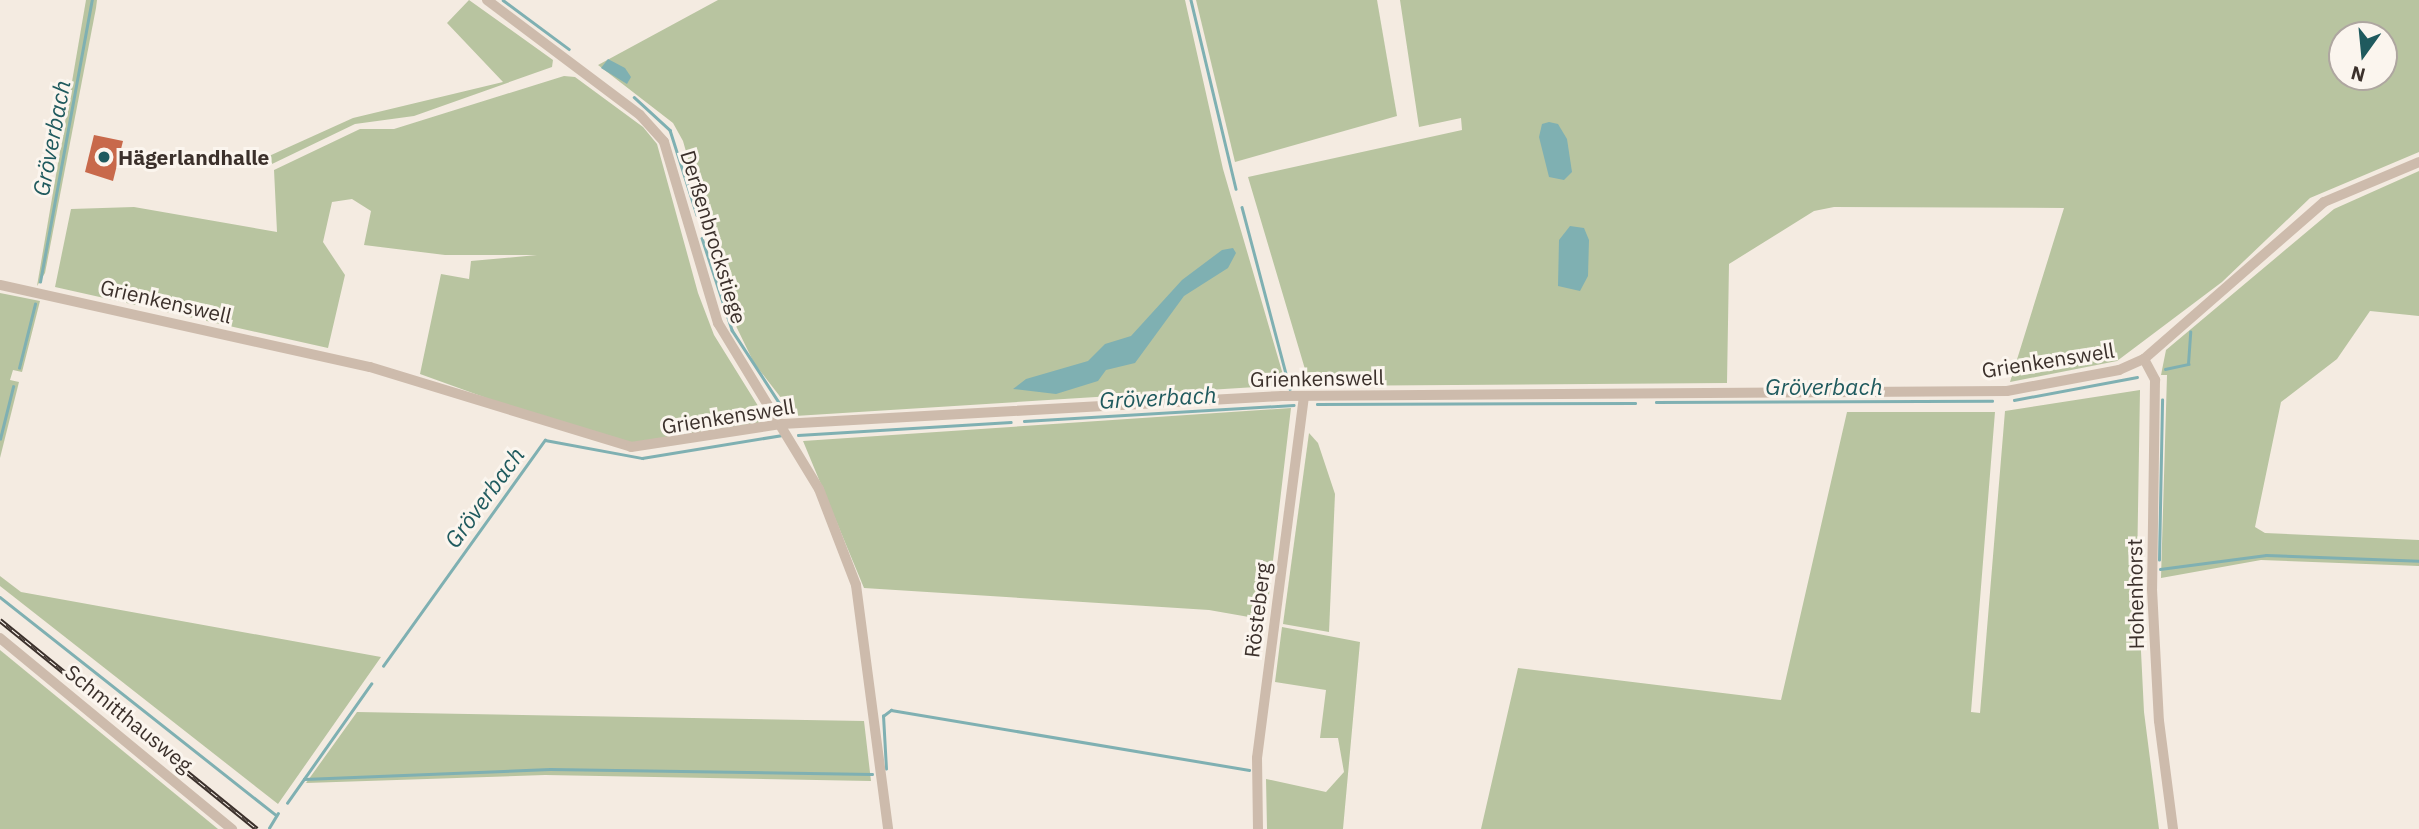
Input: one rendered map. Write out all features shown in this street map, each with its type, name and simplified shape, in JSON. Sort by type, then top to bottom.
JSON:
[{"type":"street","name":"Derßenbrockstiege","points":[[487,0],[661,136],[718,323],[782,424],[819,489],[856,585],[888,829]]},
{"type":"street","name":"Grienkenswell","points":[[0,285],[370,367],[615,445],[661,446],[782,424],[1304,396],[2007,391],[2119,370],[2144,359],[2325,202],[2419,162]]},
{"type":"street","name":"Hohenhorst","points":[[2144,359],[2155,380],[2153,603],[2159,721],[2173,829]]},
{"type":"street","name":"Rösteberg","points":[[1258,829],[1257,758],[1304,396]]},
{"type":"street","name":"Schmitthausweg","points":[[0,638],[232,829]]},
{"type":"green space","points":[[86,0],[97,0],[96,8],[45,273],[37,286]]},
{"type":"green space","points":[[469,0],[553,60],[552,67],[414,116],[355,124],[272,164],[269,156],[353,118],[503,82],[447,23]]},
{"type":"green space","points":[[718,0],[1185,0],[1223,169],[1286,385],[795,416],[754,363],[736,326],[683,141],[673,123],[598,65]]},
{"type":"green space","points":[[1196,0],[1377,0],[1397,116],[1235,162]]},
{"type":"green space","points":[[1400,0],[2419,0],[2419,152],[2310,198],[2222,282],[2117,361],[2010,382],[2064,208],[1834,207],[1814,211],[1729,264],[1727,383],[1310,386],[1248,177],[1462,130],[1461,118],[1419,127]]},
{"type":"green space","points":[[564,76],[575,77],[643,127],[657,144],[698,293],[714,335],[765,417],[760,423],[629,443],[558,424],[420,374],[441,274],[469,279],[471,261],[537,255],[445,255],[364,245],[371,211],[352,199],[332,202],[323,242],[345,275],[328,348],[55,287],[71,209],[134,207],[277,232],[274,170],[360,129],[394,129]]},
{"type":"green space","points":[[2419,171],[2419,316],[2370,311],[2337,359],[2281,402],[2255,527],[2265,533],[2419,540],[2419,566],[2261,560],[2161,578],[2167,375],[2161,375],[2166,350],[2334,209]]},
{"type":"green space","points":[[0,293],[40,301],[22,372],[13,370],[10,380],[19,382],[0,458]]},
{"type":"green space","points":[[2140,390],[2137,570],[2144,712],[2159,829],[1481,829],[1518,668],[1781,700],[1847,412],[1995,412],[1971,712],[1980,713],[2005,411]]},
{"type":"green space","points":[[1291,408],[1266,620],[1209,610],[864,588],[803,441]]},
{"type":"green space","points":[[1309,433],[1318,443],[1335,494],[1329,632],[1283,624]]},
{"type":"green space","points":[[0,576],[21,592],[381,657],[278,804],[0,586]]},
{"type":"green space","points":[[1282,627],[1360,642],[1343,829],[1267,829],[1266,779],[1326,792],[1344,772],[1338,738],[1320,738],[1326,690],[1275,682]]},
{"type":"green space","points":[[0,650],[218,829],[0,829]]},
{"type":"green space","points":[[357,712],[864,721],[871,781],[545,775],[306,783]]},
{"type":"water","points":[[608,59],[625,68],[631,77],[627,84],[601,68]]},
{"type":"water","points":[[1542,124],[1558,124],[1567,139],[1572,172],[1564,180],[1549,177],[1539,137]]},
{"type":"water","points":[[1570,226],[1584,228],[1589,240],[1588,276],[1580,291],[1558,286],[1559,240]]},
{"type":"water","points":[[1233,248],[1236,253],[1228,268],[1184,296],[1135,363],[1106,370],[1098,381],[1056,394],[1013,389],[1026,379],[1088,361],[1105,344],[1131,336],[1182,280],[1222,250]]},
{"type":"building","name":"Hägerlandhalle","points":[[94,135],[123,141],[113,181],[85,172]]},
{"type":"waterway","name":"Gröverbach","points":[[40,282],[92,0]]},
{"type":"waterway","points":[[503,0],[569,49]]},
{"type":"waterway","points":[[1191,0],[1236,189]]},
{"type":"waterway","points":[[634,97],[670,130],[697,215]]},
{"type":"waterway","points":[[1242,207],[1290,389]]},
{"type":"waterway","points":[[702,238],[732,330],[780,404]]},
{"type":"waterway","name":"Gröverbach","points":[[19,368],[35,304]]},
{"type":"waterway","name":"Gröverbach","points":[[2165,369],[2188,364],[2190,332]]},
{"type":"waterway","name":"Gröverbach","points":[[2014,400],[2137,377]]},
{"type":"waterway","name":"Gröverbach","points":[[0,439],[13,387]]},
{"type":"waterway","points":[[2159,560],[2162,400]]},
{"type":"waterway","name":"Gröverbach","points":[[1656,402],[1992,401]]},
{"type":"waterway","name":"Gröverbach","points":[[1317,404],[1635,403]]},
{"type":"waterway","name":"Gröverbach","points":[[1024,421],[1294,405]]},
{"type":"waterway","name":"Gröverbach","points":[[798,435],[1011,422]]},
{"type":"waterway","name":"Gröverbach","points":[[383,666],[545,440],[642,458],[782,435]]},
{"type":"waterway","points":[[2160,569],[2266,555],[2419,561]]},
{"type":"waterway","name":"Gröverbach","points":[[0,597],[276,815]]},
{"type":"waterway","name":"Gröverbach","points":[[287,803],[371,684]]},
{"type":"waterway","points":[[886,769],[883,716],[891,710],[1249,770]]},
{"type":"waterway","points":[[304,779],[550,769],[872,774]]},
{"type":"waterway","name":"Gröverbach","points":[[269,828],[278,813]]},
{"type":"railway","points":[[0,620],[257,829]]},
{"type":"place","name":"Hägerlandhalle","points":[[104,157]]}]
